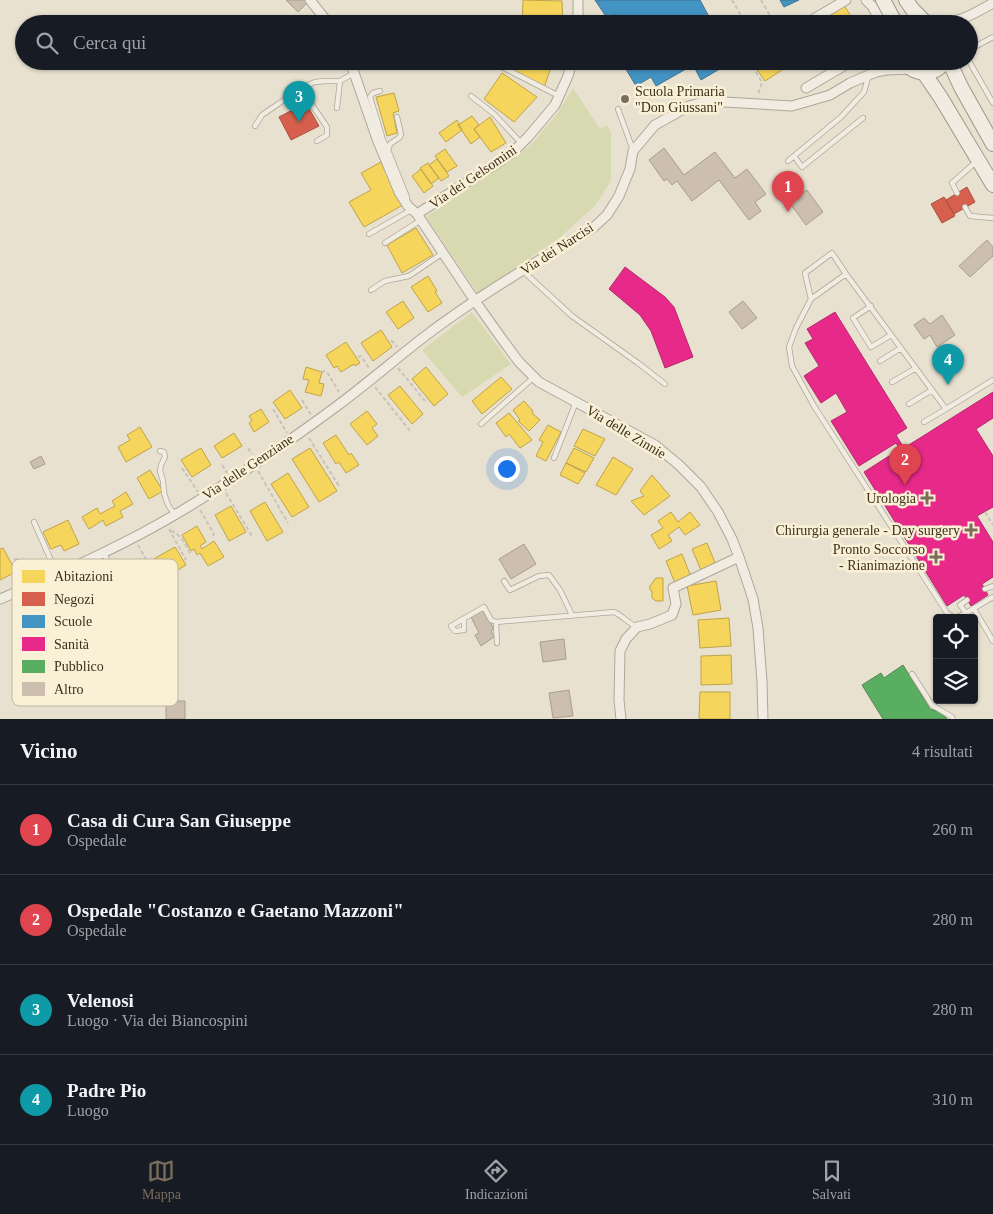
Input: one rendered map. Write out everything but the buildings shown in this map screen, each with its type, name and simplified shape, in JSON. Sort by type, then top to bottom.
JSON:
[{"type":"main road","points":[[883,0],[891,15]]},
{"type":"main road","points":[[906,0],[918,15]]},
{"type":"main road","points":[[915,70],[936,90],[993,186]]},
{"type":"main road","points":[[953,70],[993,144]]},
{"type":"street","points":[[310,0],[322,15]]},
{"type":"street","points":[[578,0],[578,15]]},
{"type":"street","points":[[820,15],[846,0]]},
{"type":"street","points":[[866,0],[877,15]]},
{"type":"street","points":[[973,15],[993,3]]},
{"type":"street","name":"Via delle Zinnie","points":[[353,70],[377,140],[399,192],[519,362],[539,382],[655,445],[702,487],[718,512],[732,539],[752,599],[758,628],[763,719]]},
{"type":"street","name":"Via dei Gelsomini","points":[[414,212],[497,163],[522,144],[555,105],[570,70]]},
{"type":"street","points":[[806,88],[838,70]]},
{"type":"street","points":[[842,70],[850,84]]},
{"type":"street","name":"Via dei Narcisi","points":[[872,74],[877,70]]},
{"type":"street","name":"Via dei Narcisi","points":[[475,301],[594,227],[607,215],[619,196],[630,169],[634,151],[655,125],[688,106],[707,101],[792,106],[830,95],[872,74],[886,70]]},
{"type":"street","name":"Via delle Genziane","points":[[91,559],[175,515],[254,465],[315,422],[420,340],[475,301]]},
{"type":"street","points":[[620,719],[620,651],[626,638],[637,627],[672,615],[676,604],[673,588],[739,557]]},
{"type":"street","name":"Via delle Genziane","points":[[0,599],[12,594]]},
{"type":"lane","points":[[978,45],[993,37]]},
{"type":"lane","points":[[506,70],[559,96]]},
{"type":"lane","points":[[974,70],[993,103]]},
{"type":"lane","points":[[255,126],[262,115],[303,87],[326,80],[340,81],[354,73]]},
{"type":"lane","points":[[788,161],[841,117],[864,92],[872,74]]},
{"type":"lane","points":[[337,108],[340,81]]},
{"type":"lane","points":[[298,90],[310,102],[327,127],[327,135],[318,141]]},
{"type":"lane","points":[[380,91],[370,97],[383,140],[414,212]]},
{"type":"lane","points":[[471,96],[494,114],[522,144]]},
{"type":"lane","points":[[618,109],[634,151]]},
{"type":"lane","points":[[388,150],[390,144],[400,138],[401,134],[397,118]]},
{"type":"lane","points":[[794,156],[802,167],[863,118]]},
{"type":"lane","points":[[957,193],[952,183],[978,160]]},
{"type":"lane","points":[[965,207],[970,216],[993,218]]},
{"type":"lane","points":[[369,234],[414,212]]},
{"type":"lane","points":[[385,242],[414,212]]},
{"type":"lane","points":[[372,290],[385,281],[409,276],[443,253]]},
{"type":"lane","points":[[811,299],[805,273],[832,253],[946,409]]},
{"type":"lane","points":[[523,271],[572,316],[665,384]]},
{"type":"lane","points":[[846,274],[811,299],[796,328],[789,347],[792,366],[814,406],[949,614]]},
{"type":"lane","points":[[871,306],[853,318],[871,347],[891,334]]},
{"type":"lane","points":[[880,361],[901,348]]},
{"type":"lane","points":[[892,382],[916,368]]},
{"type":"lane","points":[[480,424],[534,377]]},
{"type":"lane","points":[[924,422],[993,380]]},
{"type":"lane","points":[[909,404],[932,390]]},
{"type":"lane","points":[[554,458],[576,402]]},
{"type":"lane","points":[[160,451],[164,452],[165,458],[160,465],[164,481],[164,493],[168,505],[175,515]]},
{"type":"lane","points":[[34,522],[51,559]]},
{"type":"lane","points":[[104,553],[107,559]]},
{"type":"lane","points":[[504,581],[510,590],[539,576],[549,575],[560,590],[572,616]]},
{"type":"lane","points":[[985,589],[993,586]]},
{"type":"lane","points":[[967,600],[960,605],[966,614],[993,597]]},
{"type":"lane","points":[[464,619],[484,607],[491,620],[496,622],[614,612],[637,627]]},
{"type":"lane","points":[[974,608],[993,641]]},
{"type":"lane","points":[[496,622],[497,643]]},
{"type":"lane","points":[[912,674],[932,705],[953,719]]},
{"type":"path","points":[[732,0],[741,15]]},
{"type":"path","points":[[761,0],[770,15]]},
{"type":"path","points":[[755,70],[762,82],[756,105]]},
{"type":"path","points":[[358,357],[361,356],[372,379],[411,432]]},
{"type":"path","points":[[393,362],[425,401]]},
{"type":"path","points":[[322,373],[324,371],[327,372],[344,400]]},
{"type":"path","points":[[302,400],[315,422]]},
{"type":"path","points":[[273,409],[291,439]]},
{"type":"path","points":[[303,430],[339,486]]},
{"type":"path","points":[[254,465],[288,523]]},
{"type":"path","points":[[182,468],[214,534],[210,538]]},
{"type":"path","points":[[221,486],[252,536]]},
{"type":"path","points":[[985,512],[993,524]]},
{"type":"path","points":[[164,521],[186,560]]},
{"type":"path","points":[[170,531],[178,535],[191,555]]},
{"type":"path","points":[[134,538],[146,559]]},
{"type":"path","points":[[14,559],[20,559]]},
{"type":"green space","points":[[573,88],[600,129],[607,125],[611,132],[611,181],[595,206],[559,238],[478,294],[426,217],[530,146],[557,114]]},
{"type":"green space","points":[[472,312],[511,364],[462,397],[422,350]]},
{"type":"place","name":"Scuola Primaria \"Don Giussani\"","points":[[625,99]]},
{"type":"place","name":"Velenosi","points":[[299,122]]},
{"type":"place","name":"Casa di Cura San Giuseppe","points":[[788,212]]},
{"type":"place","name":"Padre Pio","points":[[948,385]]},
{"type":"place","name":"Ospedale \"Costanzo e Gaetano Mazzoni\"","points":[[905,485]]},
{"type":"place","name":"Urologia","points":[[927,498]]},
{"type":"place","name":"Chirurgia generale - Day surgery","points":[[971,530]]},
{"type":"place","name":"Pronto Soccorso - Rianimazione","points":[[936,557]]}]
